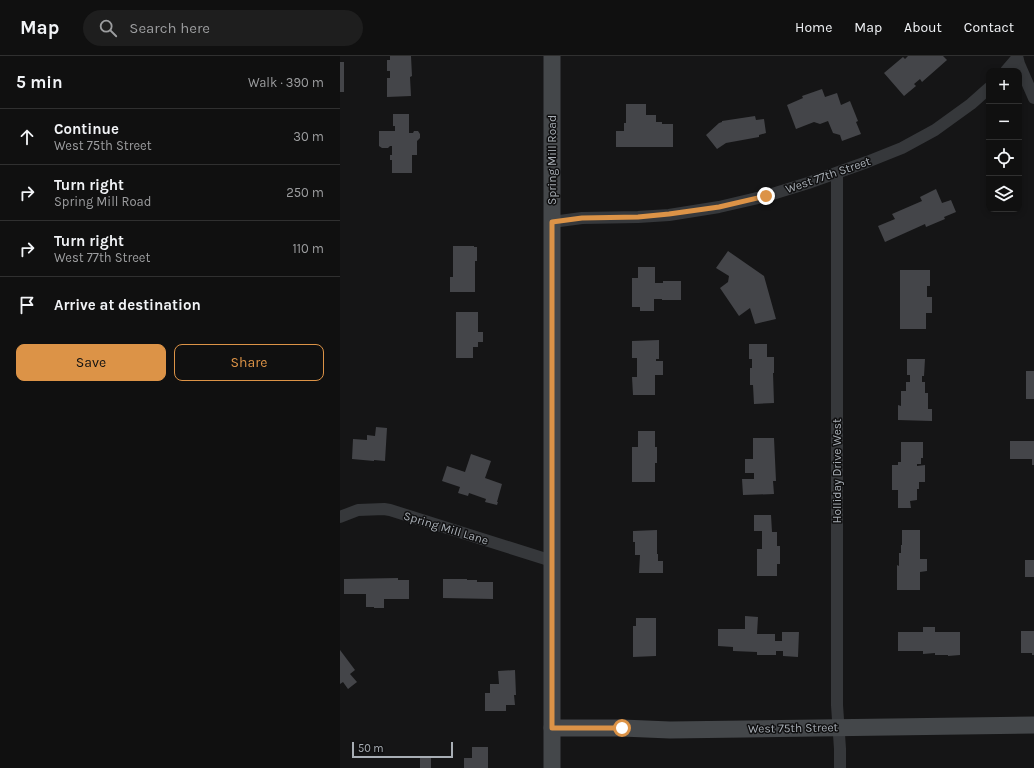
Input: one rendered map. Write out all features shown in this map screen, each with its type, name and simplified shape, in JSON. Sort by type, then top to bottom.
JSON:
[{"type":"street","name":"Spring Mill Road","points":[[552,56],[552,768]]},
{"type":"street","points":[[1008,68],[1017,57]]},
{"type":"street","points":[[1017,57],[1034,98]]},
{"type":"street","name":"West 77th Street","points":[[552,222],[582,218],[613,218],[669,214],[719,207],[766,196],[837,174],[902,148],[935,130],[971,104],[986,91]]},
{"type":"street","name":"Holliday Drive West","points":[[837,174],[837,705],[840,768]]},
{"type":"street","name":"Spring Mill Lane","points":[[340,517],[358,510],[390,510],[552,561]]},
{"type":"street","name":"West 75th Street","points":[[552,728],[670,730],[1034,725]]},
{"type":"building","points":[[390,56],[411,56],[411,96],[387,97],[387,78],[390,78],[390,71],[387,71],[387,60],[390,60]]},
{"type":"building","points":[[908,56],[943,56],[947,60],[922,82],[920,79],[914,84],[916,86],[904,96],[884,73],[903,57],[905,59]]},
{"type":"building","points":[[340,62],[344,62],[344,92],[340,92]]},
{"type":"building","points":[[822,89],[825,97],[837,93],[841,105],[850,101],[858,121],[856,122],[861,134],[842,141],[840,135],[833,133],[828,121],[820,124],[814,122],[796,129],[787,105],[803,98],[802,96]]},
{"type":"building","points":[[626,104],[646,104],[646,115],[656,115],[656,122],[662,122],[662,124],[673,124],[673,147],[616,147],[616,131],[624,131],[624,123],[626,123]]},
{"type":"building","points":[[393,114],[409,114],[409,133],[418,131],[420,134],[420,138],[417,141],[417,155],[412,155],[412,173],[392,173],[392,160],[390,160],[390,155],[392,155],[392,146],[382,148],[379,146],[379,131],[395,131],[395,126],[393,126]]},
{"type":"building","points":[[755,116],[756,120],[764,119],[766,133],[759,135],[759,137],[726,143],[717,149],[706,135],[722,121]]},
{"type":"building","points":[[936,189],[942,203],[951,200],[956,212],[944,217],[945,219],[926,227],[925,224],[885,242],[878,226],[895,219],[892,214],[922,201],[920,197]]},
{"type":"building","points":[[453,246],[477,247],[477,261],[475,261],[475,292],[450,292],[450,277],[453,277]]},
{"type":"building","points":[[728,251],[764,276],[776,319],[755,324],[750,308],[739,316],[720,288],[728,282],[729,276],[716,268]]},
{"type":"building","points":[[638,267],[655,267],[655,283],[663,283],[663,281],[681,281],[681,300],[654,299],[654,311],[640,311],[640,307],[632,307],[632,278],[638,278]]},
{"type":"building","points":[[900,270],[930,270],[930,286],[927,286],[927,297],[932,297],[932,313],[926,313],[926,329],[900,329]]},
{"type":"building","points":[[456,312],[478,312],[478,332],[483,332],[483,342],[478,342],[478,347],[473,347],[473,358],[456,358]]},
{"type":"building","points":[[659,340],[659,359],[656,359],[656,361],[663,361],[663,375],[655,375],[655,395],[633,395],[632,377],[637,377],[637,358],[632,358],[632,341]]},
{"type":"building","points":[[749,344],[767,344],[767,357],[774,357],[774,403],[754,404],[753,385],[750,385],[750,368],[752,368],[752,359],[749,359]]},
{"type":"building","points":[[907,359],[925,359],[924,376],[922,376],[922,382],[925,382],[925,393],[928,393],[928,409],[932,409],[932,421],[898,420],[898,405],[901,406],[901,391],[906,391],[906,382],[910,382],[910,375],[907,375]]},
{"type":"building","points":[[1026,371],[1034,371],[1034,399],[1026,399]]},
{"type":"building","points":[[376,427],[387,428],[385,461],[352,459],[353,439],[367,440],[367,435],[375,436]]},
{"type":"building","points":[[638,431],[655,431],[657,463],[655,463],[655,482],[632,482],[632,447],[638,447]]},
{"type":"building","points":[[753,438],[774,438],[776,481],[773,481],[774,494],[743,495],[742,479],[754,479],[754,473],[745,473],[745,459],[753,459]]},
{"type":"building","points":[[1010,441],[1034,441],[1034,465],[1032,465],[1032,459],[1010,459]]},
{"type":"building","points":[[901,442],[923,442],[923,458],[921,458],[921,464],[917,464],[917,466],[925,465],[925,482],[919,482],[919,489],[917,489],[917,500],[910,501],[911,508],[898,508],[898,490],[892,490],[892,465],[898,465],[898,462],[901,462]]},
{"type":"building","points":[[471,454],[491,461],[485,478],[502,484],[497,505],[485,502],[486,499],[469,493],[468,496],[458,493],[460,487],[442,481],[447,466],[465,472]]},
{"type":"building","points":[[754,515],[771,515],[772,532],[777,532],[777,546],[780,546],[780,564],[777,564],[777,576],[757,576],[757,549],[762,549],[762,531],[754,531]]},
{"type":"building","points":[[657,530],[657,554],[658,561],[663,561],[663,573],[639,573],[640,555],[635,555],[633,531]]},
{"type":"building","points":[[902,530],[920,530],[920,559],[927,559],[927,571],[920,572],[920,590],[897,590],[897,565],[899,566],[899,553],[901,553]]},
{"type":"building","points":[[1025,560],[1034,560],[1034,577],[1025,577]]},
{"type":"building","points":[[398,578],[398,580],[409,580],[409,599],[384,599],[384,608],[366,607],[366,594],[344,594],[344,579]]},
{"type":"building","points":[[443,579],[467,579],[477,580],[477,582],[493,582],[493,599],[443,598]]},
{"type":"building","points":[[745,616],[758,617],[757,634],[775,634],[775,641],[782,641],[782,632],[799,632],[798,657],[783,656],[783,651],[776,651],[776,655],[757,655],[757,652],[733,651],[733,647],[718,646],[718,629],[745,629]]},
{"type":"building","points":[[636,618],[656,618],[656,656],[633,657],[633,626],[636,626]]},
{"type":"building","points":[[923,627],[935,627],[935,632],[960,632],[960,655],[948,656],[935,655],[935,653],[923,654],[923,651],[898,651],[898,632],[923,632]]},
{"type":"building","points":[[1021,631],[1034,631],[1034,655],[1032,655],[1032,653],[1021,653]]},
{"type":"building","points":[[340,650],[355,670],[350,674],[357,682],[348,689],[343,682],[340,684]]},
{"type":"building","points":[[515,670],[515,705],[506,705],[506,711],[485,711],[485,693],[490,693],[490,684],[499,684],[498,671]]},
{"type":"building","points":[[472,747],[488,747],[488,768],[464,768],[464,758],[472,758]]},
{"type":"building","points":[[420,757],[431,758],[431,768],[420,768]]},
{"type":"route","points":[[622,728],[552,728],[552,222],[582,218],[638,217],[669,214],[719,207],[766,196]]}]
